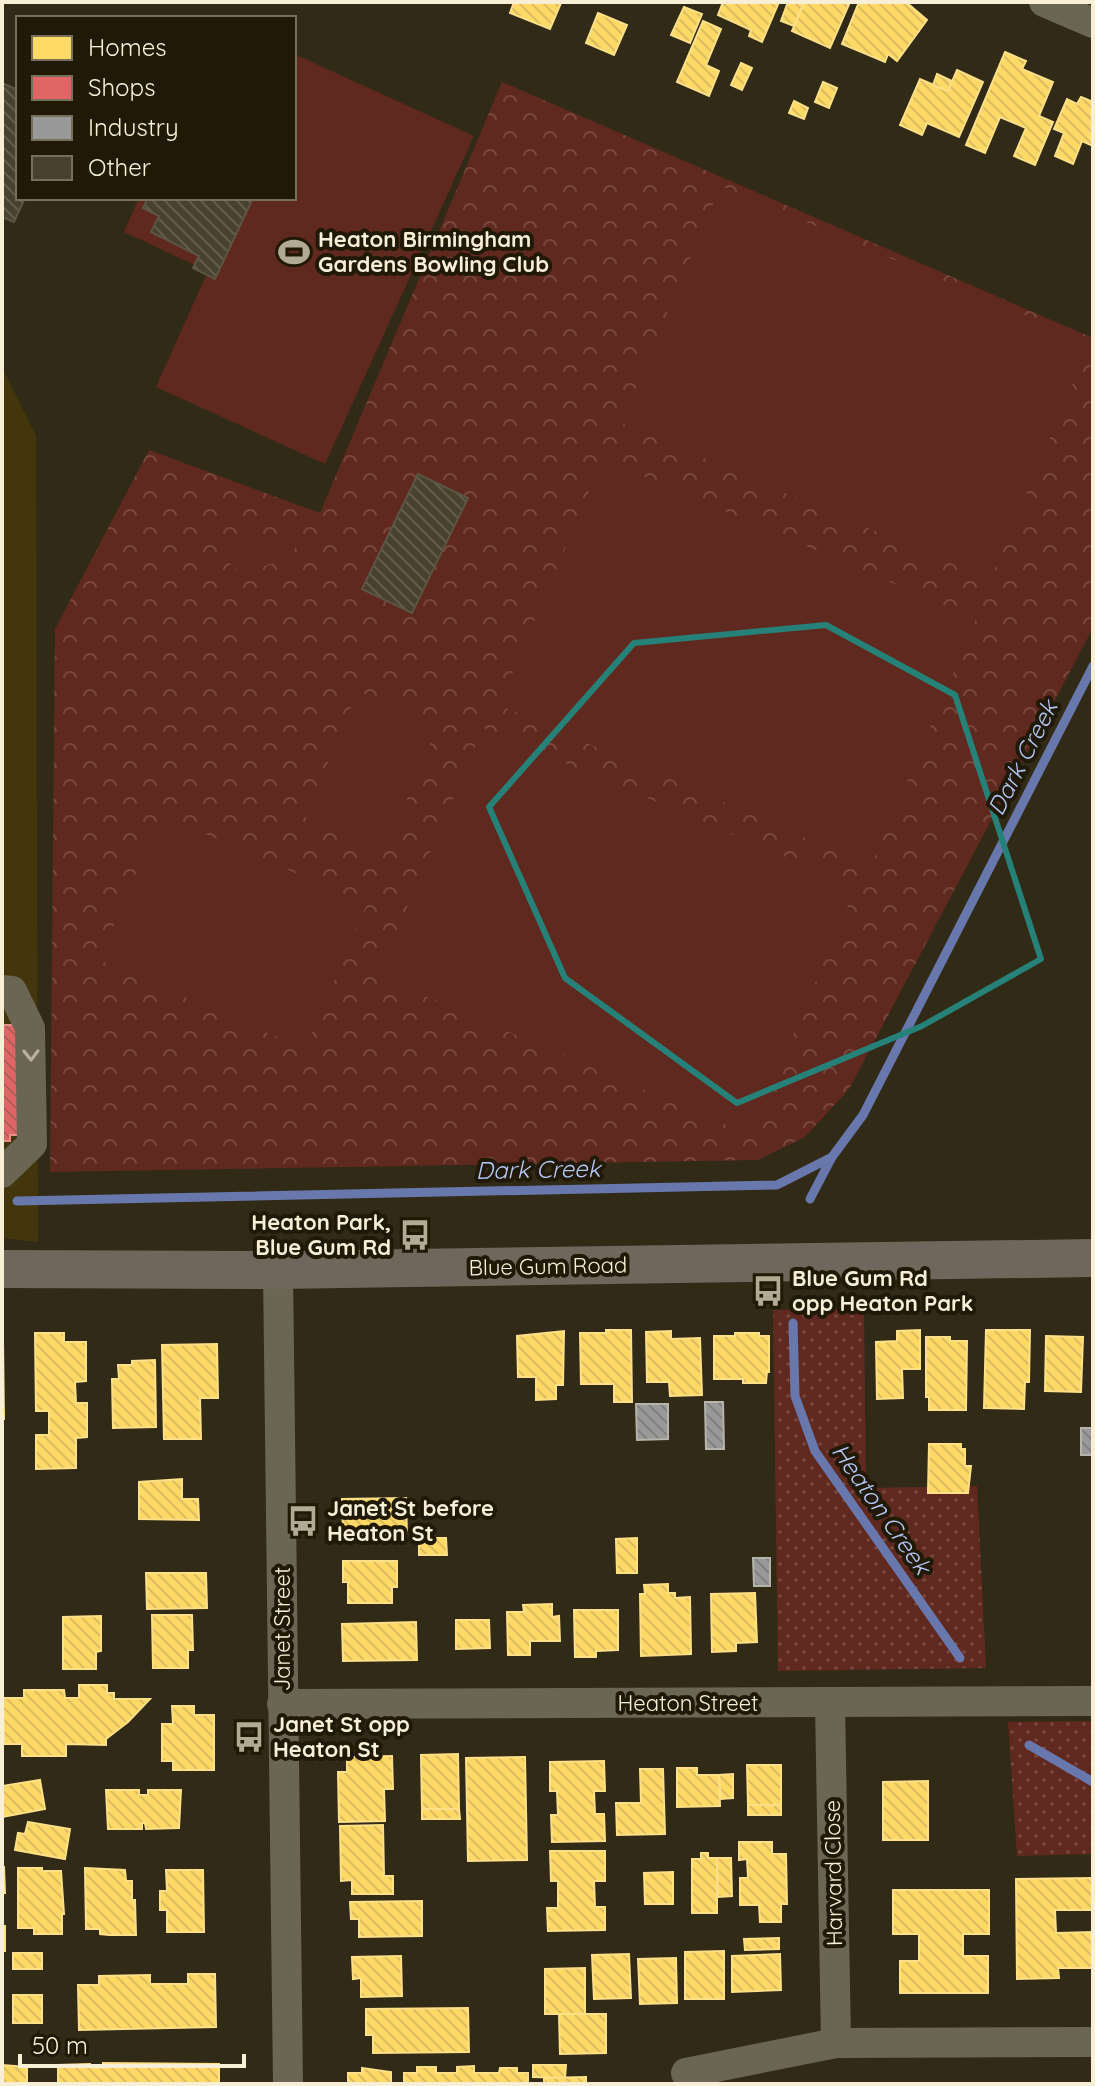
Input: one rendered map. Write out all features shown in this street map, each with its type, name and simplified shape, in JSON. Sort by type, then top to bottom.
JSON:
[{"type":"main road","name":"Blue Gum Road","points":[[2,1269],[278,1270],[1093,1258]]},
{"type":"street","points":[[1044,2],[1093,23]]},
{"type":"street","points":[[2,990],[12,991],[30,1028],[32,1144],[2,1173]]},
{"type":"street","name":"Janet Street","points":[[278,1270],[288,2084]]},
{"type":"street","name":"Heaton Street","points":[[282,1704],[1093,1701]]},
{"type":"street","name":"Harvard Close","points":[[830,1703],[836,2043]]},
{"type":"street","points":[[686,2073],[836,2043],[1093,2042]]},
{"type":"highlighted area","points":[[826,625],[955,695],[1041,959],[922,1026],[737,1103],[565,978],[489,807],[634,643]]},
{"type":"shaded area","points":[[2,367],[36,436],[38,1242],[2,1238]]},
{"type":"green space","name":"Heaton Birmingham Gardens Bowling Club","points":[[296,55],[474,136],[325,464],[156,387],[208,271],[124,232],[138,200],[296,200]]},
{"type":"green space","points":[[502,82],[1093,338],[1093,628],[849,1089],[805,1137],[758,1160],[50,1172],[55,629],[149,450],[320,513]]},
{"type":"green space","points":[[721,186],[1090,343],[990,580],[621,423]]},
{"type":"green space","points":[[603,459],[976,619],[871,866],[499,705]]},
{"type":"green space","points":[[280,534],[290,535],[296,542],[294,552],[282,560],[241,569],[234,569],[228,561],[229,551],[237,545]]},
{"type":"green space","points":[[358,691],[438,725],[385,851],[305,817]]},
{"type":"green space","points":[[483,728],[856,887],[750,1135],[378,976]]},
{"type":"green space","points":[[161,815],[367,904],[305,1049],[99,960]]},
{"type":"green space","points":[[864,1309],[866,1488],[977,1486],[986,1668],[778,1671],[773,1310]]},
{"type":"green space","points":[[1093,1721],[1093,1854],[1017,1856],[1008,1722]]},
{"type":"building: Homes","points":[[514,2],[561,3],[550,29],[510,13]]},
{"type":"building: Homes","points":[[723,2],[779,2],[762,42],[749,36],[751,30],[718,15]]},
{"type":"building: Homes","points":[[788,2],[804,3],[794,26],[781,21]]},
{"type":"building: Homes","points":[[802,2],[850,2],[830,48],[792,31]]},
{"type":"building: Homes","points":[[859,2],[906,2],[927,20],[897,61],[888,54],[885,62],[842,44]]},
{"type":"building: Homes","points":[[684,7],[702,14],[690,43],[671,35]]},
{"type":"building: Homes","points":[[598,13],[627,25],[614,55],[586,43]]},
{"type":"building: Homes","points":[[703,21],[721,29],[706,65],[719,71],[709,96],[677,82]]},
{"type":"building: Homes","points":[[1005,52],[1026,61],[1022,69],[1053,82],[1039,116],[1053,122],[1035,165],[1014,156],[1026,128],[1000,117],[985,153],[966,145]]},
{"type":"building: Homes","points":[[741,63],[752,68],[742,90],[731,85]]},
{"type":"building: Homes","points":[[957,70],[983,82],[959,137],[927,123],[922,135],[900,125],[920,79],[948,91]]},
{"type":"building: Homes","points":[[937,74],[952,81],[948,91],[933,85]]},
{"type":"building: Homes","points":[[823,82],[837,88],[829,108],[815,102]]},
{"type":"building: Homes","points":[[1081,97],[1093,102],[1093,146],[1082,141],[1073,164],[1055,156],[1064,133],[1054,129],[1067,99],[1077,104]]},
{"type":"building: Homes","points":[[794,101],[808,108],[804,119],[789,113]]},
{"type":"building: Homes","points":[[606,1330],[631,1330],[632,1402],[614,1402],[614,1384],[581,1384],[580,1333],[606,1333]]},
{"type":"building: Homes","points":[[920,1330],[920,1369],[902,1369],[903,1398],[877,1399],[876,1342],[897,1341],[897,1331]]},
{"type":"building: Homes","points":[[986,1330],[1030,1330],[1029,1382],[1025,1382],[1024,1409],[984,1408]]},
{"type":"building: Homes","points":[[564,1331],[563,1385],[556,1385],[556,1399],[536,1400],[536,1377],[518,1377],[517,1336]]},
{"type":"building: Homes","points":[[671,1331],[671,1339],[700,1338],[702,1395],[670,1396],[669,1382],[647,1382],[646,1332]]},
{"type":"building: Homes","points":[[35,1333],[64,1333],[64,1342],[86,1342],[86,1381],[75,1382],[76,1403],[87,1403],[87,1437],[76,1438],[76,1468],[36,1469],[36,1435],[49,1435],[49,1411],[36,1411]]},
{"type":"building: Homes","points":[[735,1333],[769,1336],[766,1383],[714,1379],[714,1336],[735,1336]]},
{"type":"building: Homes","points":[[1046,1336],[1083,1337],[1081,1392],[1045,1391]]},
{"type":"building: Homes","points":[[926,1337],[967,1341],[966,1410],[929,1410],[929,1397],[926,1397]]},
{"type":"building: Homes","points":[[3,1341],[4,1419],[2,1419]]},
{"type":"building: Homes","points":[[217,1344],[218,1398],[200,1398],[201,1439],[164,1439],[162,1345]]},
{"type":"building: Homes","points":[[155,1360],[156,1427],[113,1428],[112,1379],[119,1379],[118,1365]]},
{"type":"building: Homes","points":[[929,1444],[961,1444],[961,1449],[965,1449],[965,1466],[971,1466],[968,1493],[928,1493]]},
{"type":"building: Homes","points":[[182,1479],[182,1499],[198,1499],[199,1520],[139,1519],[139,1482]]},
{"type":"building: Homes","points":[[406,1498],[407,1538],[367,1539],[367,1535],[343,1535],[342,1499]]},
{"type":"building: Homes","points":[[419,1538],[446,1538],[447,1555],[419,1555]]},
{"type":"building: Homes","points":[[637,1538],[637,1573],[617,1573],[616,1539]]},
{"type":"building: Homes","points":[[343,1561],[397,1561],[397,1587],[392,1587],[392,1603],[348,1603],[348,1582],[343,1582]]},
{"type":"building: Homes","points":[[146,1573],[206,1573],[207,1608],[147,1609]]},
{"type":"building: Homes","points":[[668,1584],[668,1593],[675,1593],[675,1598],[690,1597],[691,1654],[641,1656],[640,1594],[645,1594],[644,1585]]},
{"type":"building: Homes","points":[[755,1593],[757,1642],[736,1643],[736,1651],[712,1652],[711,1594]]},
{"type":"building: Homes","points":[[552,1604],[552,1617],[559,1616],[560,1641],[530,1641],[530,1655],[508,1655],[507,1612],[524,1612],[523,1605]]},
{"type":"building: Homes","points":[[574,1610],[618,1610],[618,1650],[596,1651],[596,1657],[575,1657]]},
{"type":"building: Homes","points":[[152,1615],[192,1615],[193,1650],[188,1650],[188,1668],[153,1668]]},
{"type":"building: Homes","points":[[101,1616],[101,1651],[96,1652],[96,1669],[63,1669],[63,1617]]},
{"type":"building: Homes","points":[[456,1620],[489,1620],[490,1648],[456,1649]]},
{"type":"building: Homes","points":[[416,1622],[417,1660],[343,1661],[342,1624]]},
{"type":"building: Homes","points":[[79,1685],[107,1685],[107,1693],[114,1693],[114,1699],[150,1699],[106,1739],[106,1745],[66,1744],[66,1756],[22,1756],[22,1744],[4,1744],[3,1698],[24,1698],[24,1690],[64,1690],[65,1698],[79,1698]]},
{"type":"building: Homes","points":[[172,1706],[194,1706],[194,1715],[214,1715],[214,1770],[173,1770],[173,1761],[162,1761],[162,1724],[173,1724]]},
{"type":"building: Homes","points":[[458,1754],[459,1809],[422,1809],[421,1755]]},
{"type":"building: Homes","points":[[392,1756],[393,1789],[384,1789],[385,1821],[339,1822],[338,1772],[347,1772],[347,1757]]},
{"type":"building: Homes","points":[[525,1757],[527,1860],[468,1861],[466,1758]]},
{"type":"building: Homes","points":[[604,1761],[605,1791],[594,1791],[595,1814],[604,1814],[605,1841],[552,1842],[551,1815],[558,1815],[557,1791],[550,1791],[550,1762]]},
{"type":"building: Homes","points":[[747,1765],[781,1765],[781,1805],[748,1805]]},
{"type":"building: Homes","points":[[677,1768],[697,1768],[697,1775],[719,1775],[720,1806],[677,1807]]},
{"type":"building: Homes","points":[[640,1769],[663,1769],[665,1834],[617,1835],[616,1803],[641,1803]]},
{"type":"building: Homes","points":[[733,1774],[733,1798],[721,1799],[719,1775]]},
{"type":"building: Homes","points":[[40,1780],[45,1809],[2,1817],[2,1786]]},
{"type":"building: Homes","points":[[928,1781],[928,1840],[883,1840],[883,1782]]},
{"type":"building: Homes","points":[[106,1790],[139,1790],[139,1795],[148,1795],[148,1790],[181,1790],[179,1828],[146,1829],[145,1823],[142,1823],[142,1829],[108,1829]]},
{"type":"building: Homes","points":[[748,1805],[781,1805],[781,1815],[748,1815]]},
{"type":"building: Homes","points":[[422,1809],[459,1809],[460,1819],[422,1819]]},
{"type":"building: Homes","points":[[28,1822],[70,1829],[65,1859],[15,1850],[18,1833],[25,1834]]},
{"type":"building: Homes","points":[[383,1825],[384,1876],[393,1876],[393,1894],[352,1894],[352,1880],[341,1881],[340,1826]]},
{"type":"building: Homes","points":[[739,1842],[772,1842],[772,1854],[786,1854],[787,1904],[781,1904],[781,1922],[760,1922],[759,1905],[740,1905],[740,1878],[748,1878],[747,1859],[739,1860]]},
{"type":"building: Homes","points":[[550,1851],[605,1851],[605,1881],[594,1881],[595,1907],[605,1907],[605,1930],[548,1931],[547,1908],[558,1908],[558,1881],[551,1881]]},
{"type":"building: Homes","points":[[701,1853],[708,1853],[708,1858],[717,1858],[717,1913],[692,1913],[692,1859],[701,1859]]},
{"type":"building: Homes","points":[[717,1858],[731,1858],[732,1896],[718,1897]]},
{"type":"building: Homes","points":[[4,1867],[5,1893],[2,1893]]},
{"type":"building: Homes","points":[[18,1868],[61,1871],[62,1934],[34,1934],[34,1928],[18,1928]]},
{"type":"building: Homes","points":[[85,1868],[125,1870],[126,1881],[132,1881],[136,1935],[100,1934],[100,1929],[86,1929]]},
{"type":"building: Homes","points":[[166,1870],[203,1870],[204,1932],[167,1932],[167,1910],[160,1910],[160,1891],[167,1891]]},
{"type":"building: Homes","points":[[673,1872],[673,1904],[645,1904],[644,1873]]},
{"type":"building: Homes","points":[[1093,1878],[1093,1910],[1055,1910],[1056,1933],[1093,1932],[1093,1968],[1058,1968],[1059,1978],[1017,1979],[1016,1879]]},
{"type":"building: Homes","points":[[893,1890],[989,1890],[989,1934],[963,1934],[963,1956],[988,1956],[988,1993],[900,1993],[900,1961],[919,1961],[919,1934],[893,1934]]},
{"type":"building: Homes","points":[[422,1901],[422,1936],[359,1937],[359,1919],[351,1919],[350,1902]]},
{"type":"building: Homes","points":[[2,1926],[5,1926],[5,1951],[2,1951]]},
{"type":"building: Homes","points":[[779,1938],[779,1949],[745,1950],[744,1939]]},
{"type":"building: Homes","points":[[724,1951],[724,1999],[685,1999],[685,1952]]},
{"type":"building: Homes","points":[[13,1953],[42,1953],[42,1969],[13,1969]]},
{"type":"building: Homes","points":[[629,1954],[631,1998],[594,1999],[592,1955]]},
{"type":"building: Homes","points":[[780,1954],[781,1990],[732,1992],[732,1956]]},
{"type":"building: Homes","points":[[401,1956],[402,1996],[361,1997],[361,1978],[353,1979],[352,1957]]},
{"type":"building: Homes","points":[[676,1958],[677,2003],[640,2004],[638,1959]]},
{"type":"building: Homes","points":[[585,1968],[585,2014],[545,2014],[545,1969]]},
{"type":"building: Homes","points":[[188,1974],[215,1974],[216,2027],[79,2030],[78,1985],[99,1985],[99,1976],[150,1975],[150,1984],[188,1984]]},
{"type":"building: Homes","points":[[13,1995],[42,1995],[42,2023],[13,2023]]},
{"type":"building: Homes","points":[[468,2008],[469,2052],[373,2053],[373,2035],[366,2035],[366,2009]]},
{"type":"building: Homes","points":[[559,2014],[606,2014],[606,2053],[560,2054]]},
{"type":"building: Homes","points":[[103,2063],[219,2064],[219,2084],[58,2084],[58,2065],[90,2064],[90,2067],[103,2068]]},
{"type":"building: Homes","points":[[2,2065],[27,2067],[27,2084],[2,2084]]},
{"type":"building: Homes","points":[[533,2065],[566,2065],[565,2078],[533,2077]]},
{"type":"building: Homes","points":[[474,2066],[474,2073],[499,2073],[500,2068],[517,2068],[517,2073],[528,2073],[528,2084],[404,2084],[404,2073],[417,2073],[417,2067],[436,2067],[436,2073],[457,2073],[457,2067]]},
{"type":"building: Homes","points":[[362,2068],[391,2072],[391,2084],[348,2084],[348,2073],[362,2073]]},
{"type":"building: Homes","points":[[586,2077],[586,2084],[544,2084],[544,2078]]},
{"type":"building: Shops","points":[[2,1025],[17,1025],[18,1135],[10,1135],[10,1141],[2,1141]]},
{"type":"building: Industry","points":[[705,1402],[723,1402],[724,1449],[706,1449]]},
{"type":"building: Industry","points":[[636,1404],[668,1404],[668,1439],[637,1440]]},
{"type":"building: Industry","points":[[1081,1428],[1093,1428],[1093,1455],[1081,1455]]},
{"type":"building: Industry","points":[[753,1558],[770,1558],[770,1586],[754,1586]]},
{"type":"building: Other","points":[[2,83],[16,89],[16,200],[24,200],[14,222],[2,217]]},
{"type":"building: Other","points":[[147,200],[252,200],[215,279],[193,268],[199,256],[151,232],[159,216],[143,208]]},
{"type":"building: Other","points":[[418,474],[468,498],[412,613],[362,589]]},
{"type":"waterway","name":"Dark Creek","points":[[17,1201],[777,1185],[832,1157],[863,1115],[1093,666]]},
{"type":"waterway","name":"Heaton Creek","points":[[810,1199],[832,1157]]},
{"type":"waterway","name":"Heaton Creek","points":[[793,1323],[795,1396],[815,1451],[960,1658]]},
{"type":"waterway","name":"Heaton Creek","points":[[1029,1745],[1093,1782]]},
{"type":"place","name":"Heaton Birmingham Gardens Bowling Club","points":[[294,252]]},
{"type":"place","name":"Heaton Park, Blue Gum Rd","points":[[415,1235]]},
{"type":"place","name":"Blue Gum Rd opp Heaton Park","points":[[768,1291]]},
{"type":"place","name":"Janet St before Heaton St","points":[[303,1521]]},
{"type":"place","name":"Janet St opp Heaton St","points":[[249,1737]]}]
